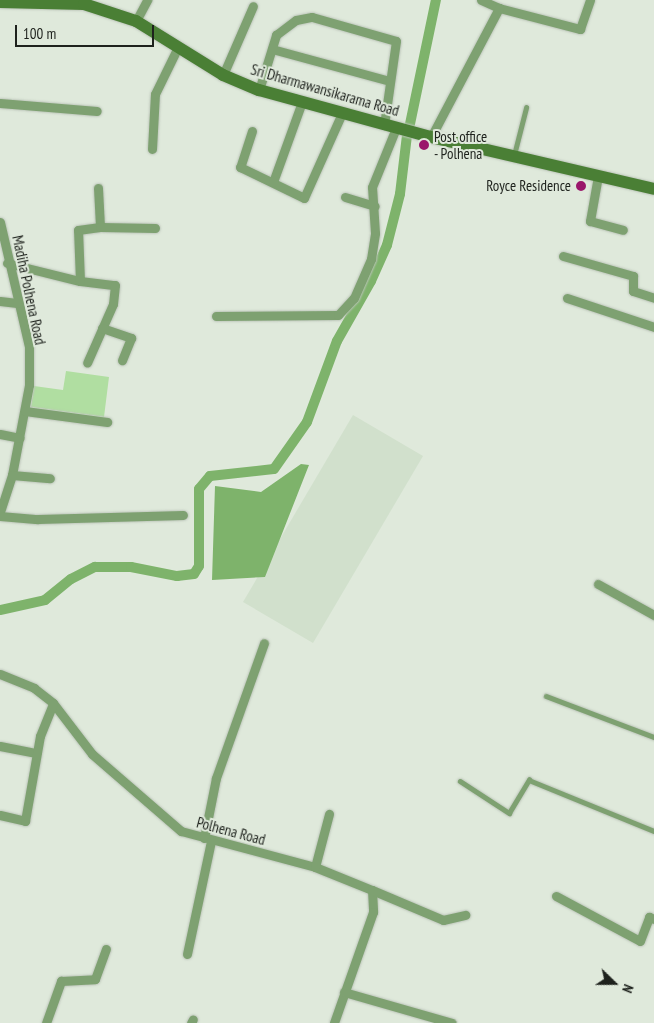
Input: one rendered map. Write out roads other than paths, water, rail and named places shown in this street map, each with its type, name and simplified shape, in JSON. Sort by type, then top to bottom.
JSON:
[{"type":"street","points":[[136,21],[146,0]]},
{"type":"street","points":[[481,0],[499,8],[580,29],[590,0]]},
{"type":"street","name":"Sri Dharmawansikarama Road","points":[[0,2],[84,4],[136,21],[224,75],[259,90],[418,134],[654,189]]},
{"type":"street","points":[[224,75],[253,6]]},
{"type":"street","points":[[431,137],[499,8]]},
{"type":"street","points":[[216,316],[338,315],[354,298],[371,259],[375,206],[372,187],[390,126],[390,81],[396,41],[312,17],[296,20],[276,36],[259,90]]},
{"type":"street","points":[[152,149],[155,94],[178,47]]},
{"type":"street","points":[[272,49],[390,81]]},
{"type":"street","points":[[273,182],[302,102]]},
{"type":"street","points":[[0,103],[97,111]]},
{"type":"street","points":[[252,131],[240,167],[304,198],[342,113]]},
{"type":"street","points":[[598,176],[590,221],[623,230]]},
{"type":"street","points":[[98,188],[100,226]]},
{"type":"street","points":[[345,197],[375,206]]},
{"type":"street","name":"Madiha Polhena Road","points":[[0,222],[7,263],[29,347],[29,385],[20,438],[12,475],[0,511]]},
{"type":"street","points":[[80,281],[78,230],[100,226],[155,228]]},
{"type":"street","points":[[563,256],[633,276],[633,291],[654,298]]},
{"type":"street","points":[[7,263],[80,281],[115,285],[113,304],[87,363]]},
{"type":"street","points":[[567,298],[654,327]]},
{"type":"street","points":[[0,301],[17,303]]},
{"type":"street","points":[[102,328],[131,338],[122,360]]},
{"type":"street","points":[[24,411],[107,422]]},
{"type":"street","points":[[0,434],[20,438]]},
{"type":"street","points":[[12,475],[50,478]]},
{"type":"street","points":[[0,516],[38,519],[183,515]]},
{"type":"street","points":[[598,584],[654,615]]},
{"type":"street","points":[[187,954],[216,778],[264,643]]},
{"type":"street","name":"Polhena Road","points":[[0,674],[34,688],[53,703],[92,754],[181,831],[314,868],[444,920],[465,915]]},
{"type":"street","points":[[0,815],[25,821],[36,753],[53,703]]},
{"type":"street","points":[[0,746],[36,753]]},
{"type":"street","points":[[314,868],[329,814]]},
{"type":"street","points":[[334,1023],[373,912],[372,890]]},
{"type":"street","points":[[556,896],[640,941],[649,917],[654,919]]},
{"type":"street","points":[[46,1023],[61,981],[95,979],[106,949]]},
{"type":"street","points":[[344,992],[452,1023]]},
{"type":"lane","points":[[513,156],[526,108]]},
{"type":"lane","points":[[546,696],[654,738]]},
{"type":"lane","points":[[460,782],[509,813],[529,780],[654,831]]},
{"type":"waterway","points":[[410,124],[436,0]]},
{"type":"waterway","points":[[0,610],[45,600],[71,579],[95,567],[131,567],[177,576],[194,574],[199,566],[199,489],[210,476],[274,469],[307,422],[337,341],[371,281],[387,245],[400,194],[407,135]]},
{"type":"place","name":"Post office - Polhena","points":[[424,145]]},
{"type":"place","name":"Royce Residence","points":[[581,186]]}]
